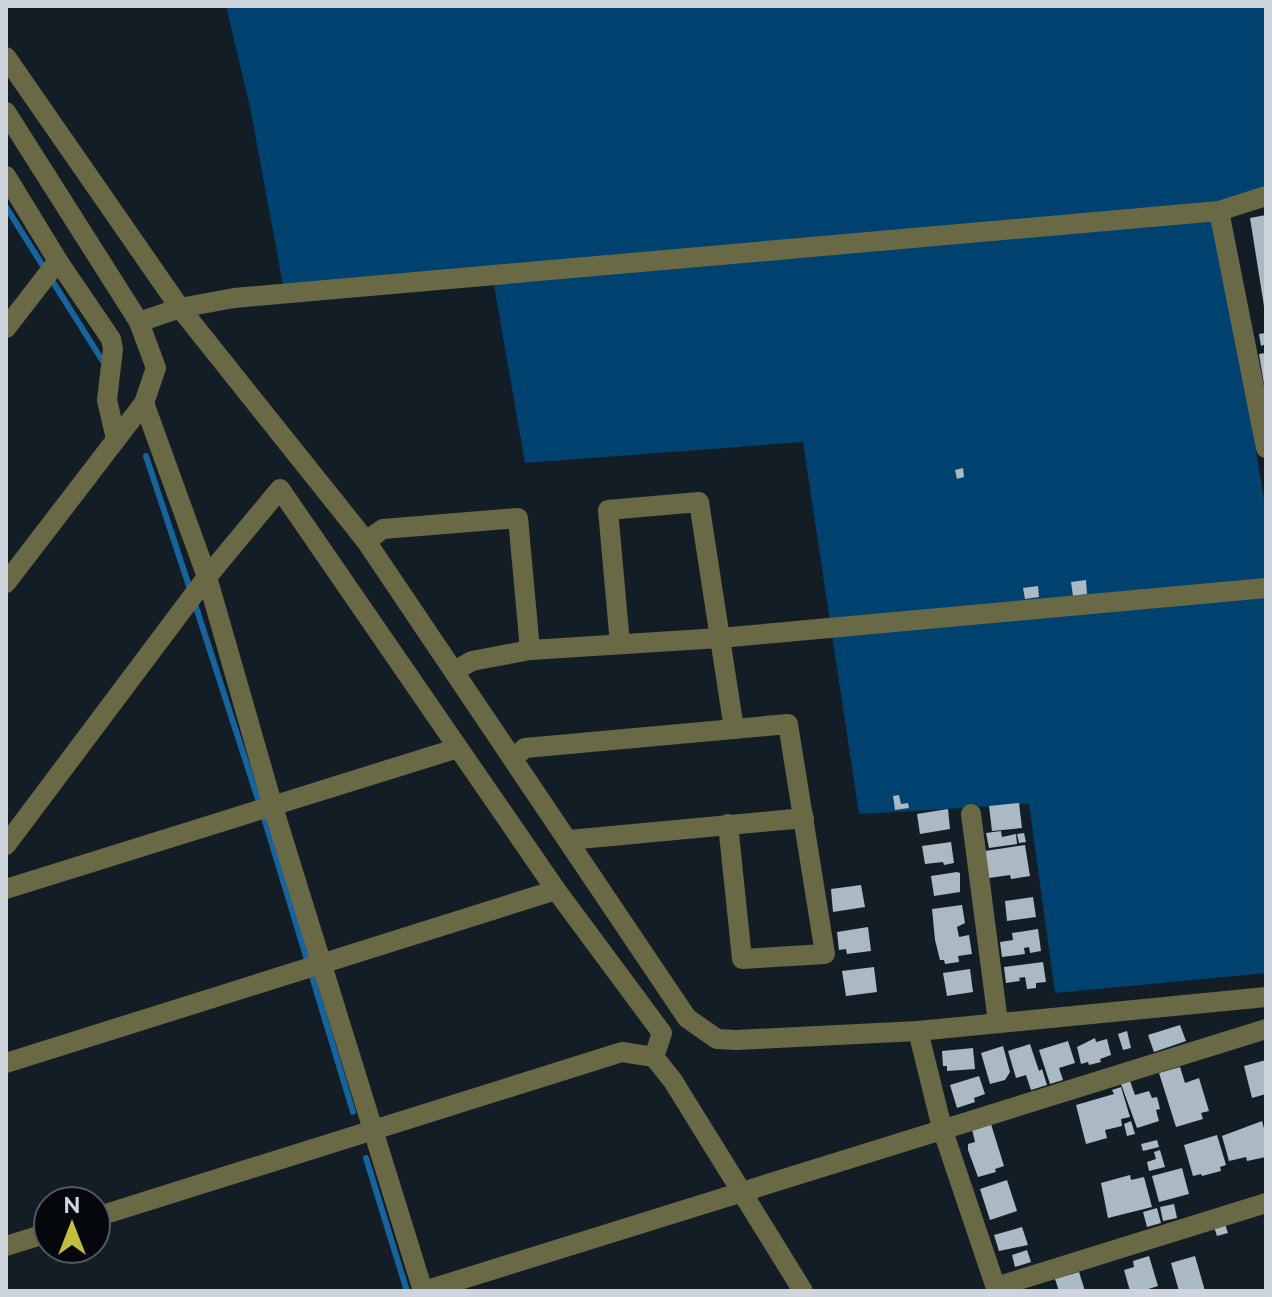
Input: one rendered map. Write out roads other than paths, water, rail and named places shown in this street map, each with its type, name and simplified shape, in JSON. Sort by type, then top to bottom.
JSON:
[{"type":"street","points":[[6,57],[180,308],[366,541],[687,1018],[717,1039],[736,1040],[918,1031],[1266,997]]},
{"type":"street","points":[[6,112],[139,322],[156,368],[144,403],[6,583]]},
{"type":"street","points":[[6,176],[49,273],[111,339],[113,349],[107,400],[116,439]]},
{"type":"street","points":[[139,322],[180,308],[234,298],[1219,211],[1266,196]]},
{"type":"street","points":[[1219,211],[1266,448]]},
{"type":"street","points":[[6,328],[49,273]]},
{"type":"street","points":[[144,403],[203,583],[265,809],[313,968],[373,1129],[423,1291],[1266,1029]]},
{"type":"street","points":[[6,845],[203,583],[280,489],[556,890],[662,1033]]},
{"type":"street","points":[[620,644],[608,510],[699,502],[734,729]]},
{"type":"street","points":[[366,541],[383,529],[518,518],[530,650]]},
{"type":"street","points":[[454,671],[472,661],[530,650],[720,638],[1266,588]]},
{"type":"street","points":[[513,758],[525,748],[788,724],[825,954],[742,959],[728,824]]},
{"type":"street","points":[[6,889],[458,748]]},
{"type":"street","points":[[971,814],[998,1022]]},
{"type":"street","points":[[569,840],[804,818]]},
{"type":"street","points":[[6,1063],[556,890]]},
{"type":"street","points":[[654,1057],[662,1033],[687,1018]]},
{"type":"street","points":[[918,1031],[942,1128],[996,1289],[1266,1203]]},
{"type":"street","points":[[112,1212],[622,1052],[654,1057],[673,1081],[803,1291]]},
{"type":"street","points":[[6,1246],[32,1238]]},
{"type":"waterway","points":[[6,207],[102,360]]},
{"type":"waterway","points":[[146,456],[190,589]]},
{"type":"waterway","points":[[195,604],[266,824],[353,1112]]},
{"type":"waterway","points":[[366,1158],[407,1291]]}]
